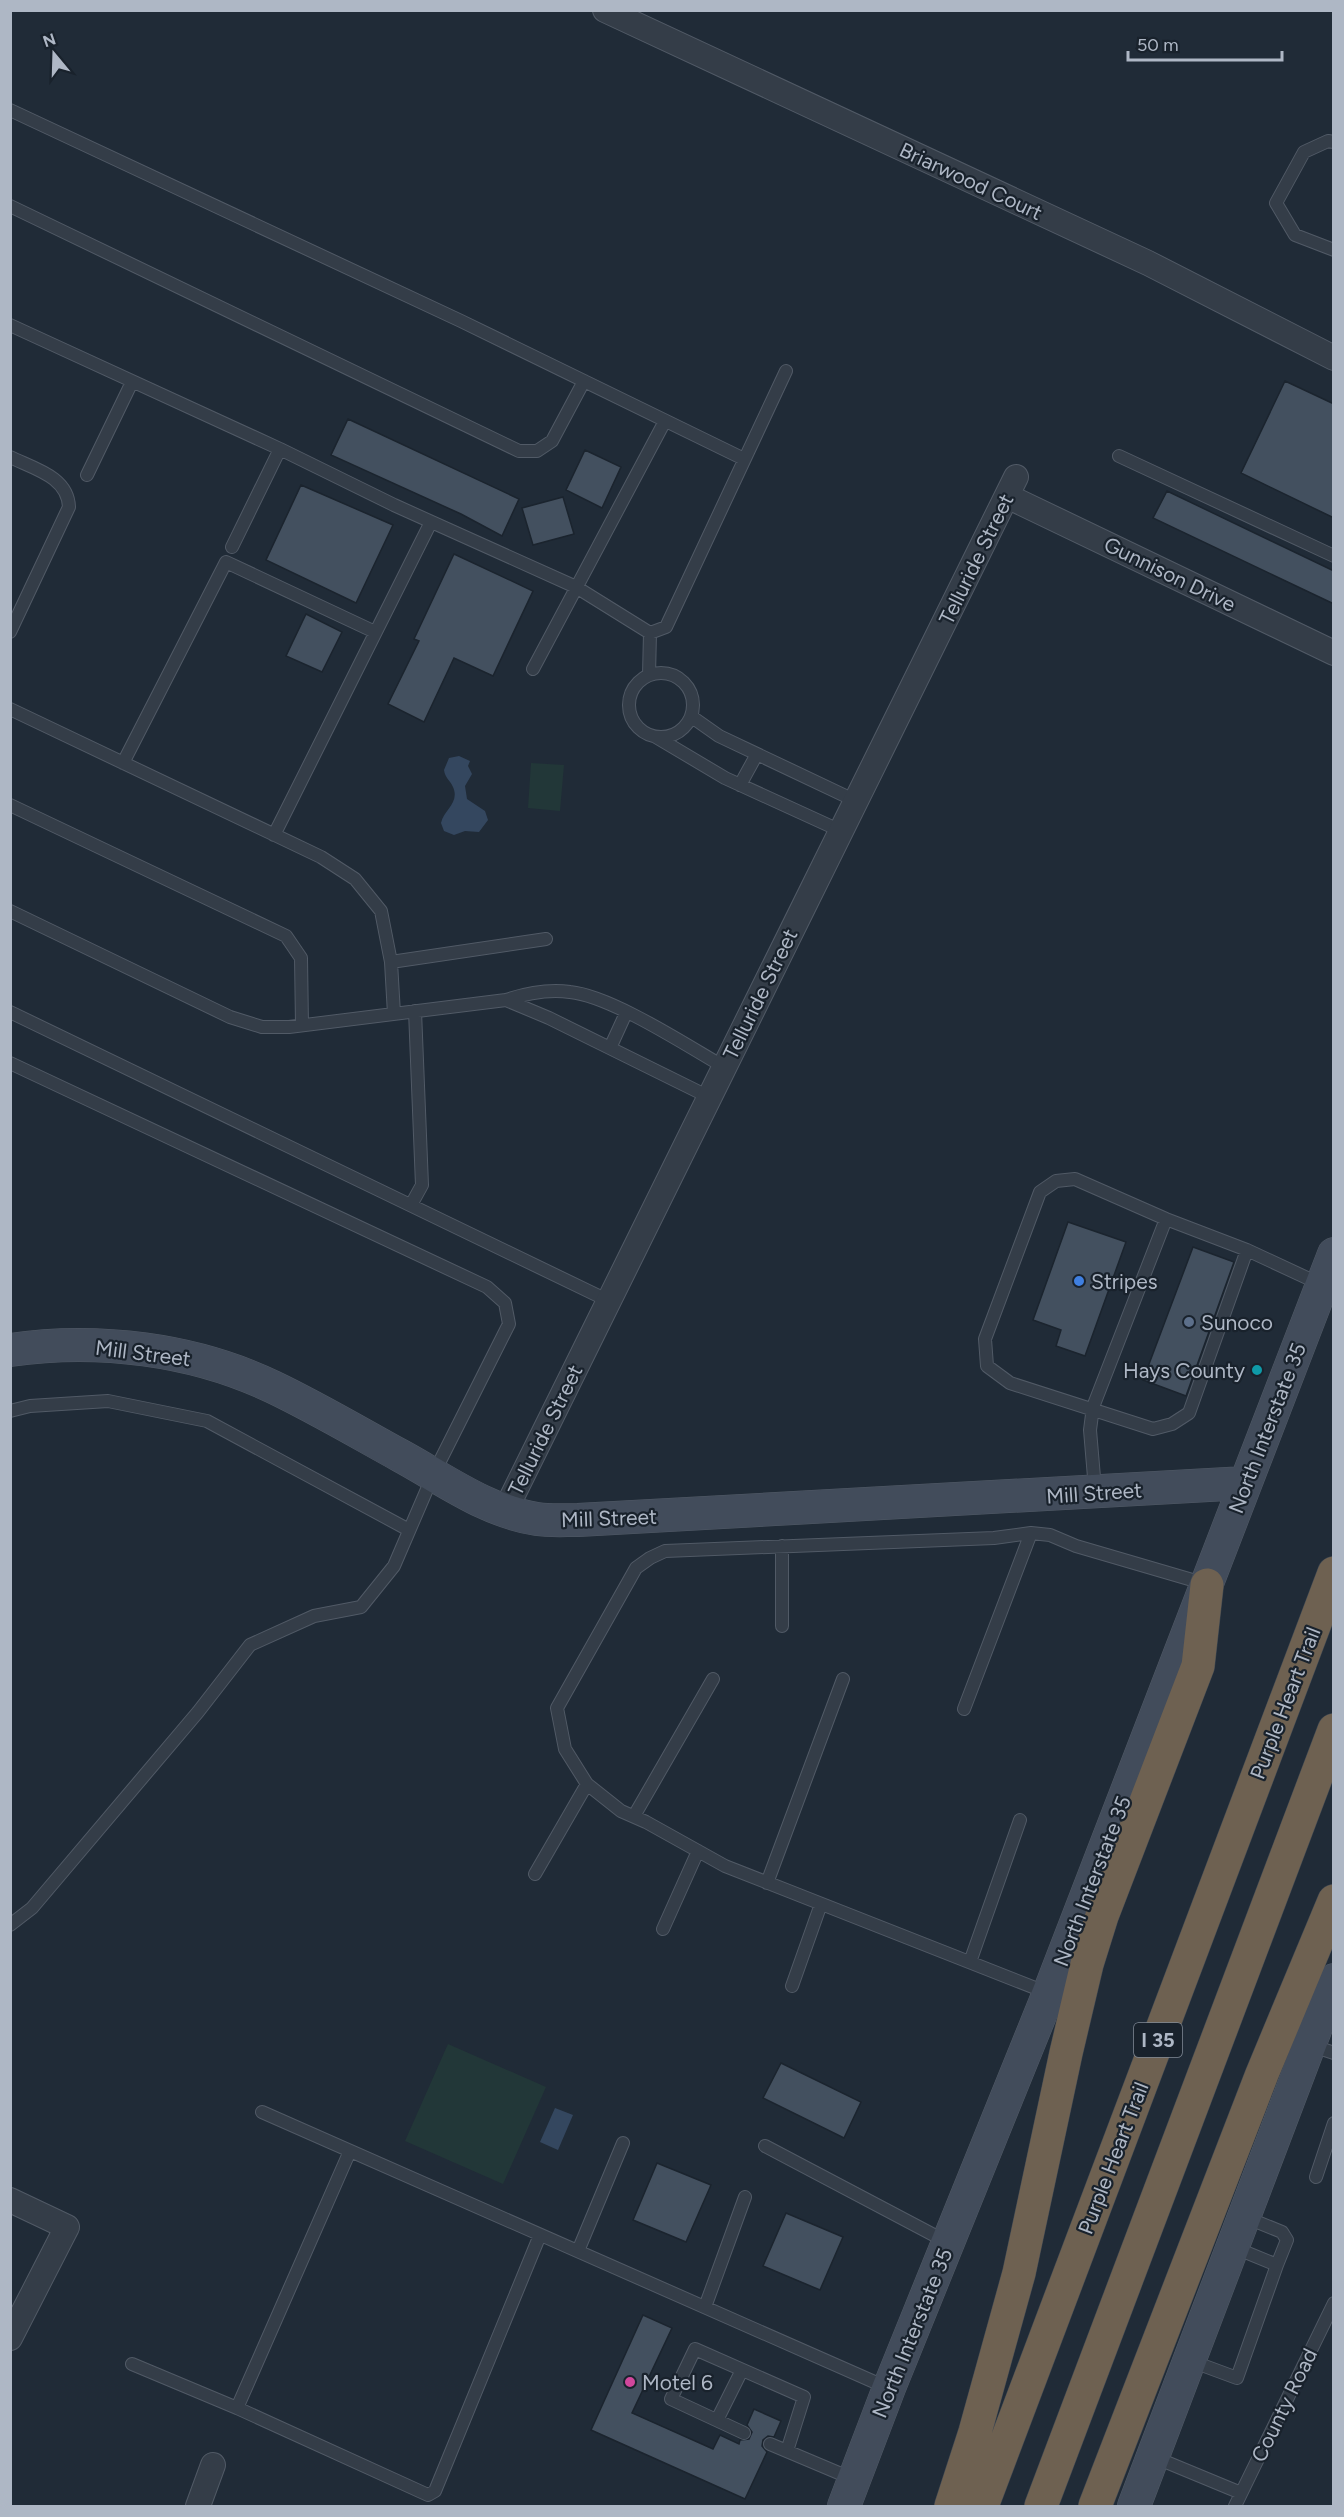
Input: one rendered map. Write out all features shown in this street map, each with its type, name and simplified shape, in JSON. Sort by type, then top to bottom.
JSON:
[{"type":"highway","name":"Purple Heart Trail","points":[[982,2506],[1334,1573]]},
{"type":"highway","points":[[951,2506],[975,2432],[1019,2274],[1066,2053],[1088,1964],[1102,1916],[1198,1666],[1207,1585]]},
{"type":"highway","name":"I 35","points":[[1041,2506],[1334,1730]]},
{"type":"highway","points":[[1095,2506],[1262,2074],[1334,1901]]},
{"type":"main road","name":"North Interstate 35","points":[[849,2493],[889,2388],[1049,1993],[1334,1254]]},
{"type":"main road","name":"Mill Street","points":[[10,1350],[44,1345],[121,1347],[200,1360],[272,1386],[434,1473],[470,1496],[505,1511],[537,1520],[578,1520],[1095,1493],[1245,1483]]},
{"type":"main road","points":[[1134,2506],[1245,2217],[1321,2049],[1334,1980]]},
{"type":"street","name":"Briarwood Court","points":[[605,10],[1148,263],[1334,358]]},
{"type":"street","name":"Gunnison Drive","points":[[1011,487],[1334,652]]},
{"type":"street","name":"Telluride Street","points":[[505,1511],[1011,487]]},
{"type":"street","points":[[10,2200],[67,2227],[10,2338]]},
{"type":"street","points":[[198,2506],[213,2465]]},
{"type":"lane","points":[[10,110],[744,459]]},
{"type":"lane","points":[[1334,142],[1328,141],[1304,152],[1276,204],[1295,235],[1334,250]]},
{"type":"lane","points":[[10,206],[519,451],[537,451],[552,441],[584,381]]},
{"type":"lane","points":[[10,325],[280,449],[431,522],[576,587],[650,633]]},
{"type":"lane","points":[[650,633],[666,627],[786,371]]},
{"type":"lane","points":[[87,475],[132,382]]},
{"type":"lane","points":[[532,669],[665,421]]},
{"type":"lane","points":[[232,547],[280,449]]},
{"type":"lane","points":[[1119,456],[1334,556]]},
{"type":"lane","points":[[10,457],[62,483],[69,496],[69,507],[10,632]]},
{"type":"lane","points":[[274,835],[431,522]]},
{"type":"lane","points":[[123,763],[226,562],[375,632]]},
{"type":"lane","points":[[649,675],[650,633]]},
{"type":"lane","points":[[656,737],[667,737],[677,733],[692,717],[694,705],[691,692],[684,682],[667,674],[649,675],[639,682],[632,692],[629,703],[636,725],[645,733],[740,785],[841,831]]},
{"type":"lane","points":[[10,709],[321,857],[355,879],[381,911],[391,962],[394,1014]]},
{"type":"lane","points":[[692,717],[718,736],[856,801]]},
{"type":"lane","points":[[740,785],[757,754]]},
{"type":"lane","points":[[10,805],[286,936],[301,957],[302,1025]]},
{"type":"lane","points":[[10,911],[230,1017],[262,1027],[302,1025],[506,1000],[534,992],[571,992],[599,998],[724,1067]]},
{"type":"lane","points":[[391,962],[546,939]]},
{"type":"lane","points":[[506,1000],[709,1097]]},
{"type":"lane","points":[[411,1205],[422,1185],[415,1011]]},
{"type":"lane","points":[[10,1012],[609,1301]]},
{"type":"lane","points":[[610,1048],[626,1013]]},
{"type":"lane","points":[[10,1063],[496,1292],[505,1303],[509,1314],[506,1334],[434,1473],[394,1566],[361,1607],[314,1616],[250,1645],[198,1712],[32,1908],[10,1925]]},
{"type":"lane","points":[[1247,1250],[1188,1413],[1172,1424],[1153,1429],[1093,1407],[1010,1383],[987,1366],[985,1339],[1040,1192],[1056,1181],[1075,1179],[1166,1219],[1247,1250],[1322,1285]]},
{"type":"lane","points":[[1095,1493],[1090,1430],[1093,1407],[1166,1219]]},
{"type":"lane","points":[[10,1411],[30,1406],[108,1401],[207,1421],[409,1530]]},
{"type":"lane","points":[[964,1709],[1031,1533]]},
{"type":"lane","points":[[1049,1993],[725,1866],[611,1804],[587,1784],[566,1749],[556,1708],[636,1568],[665,1551],[994,1538],[1031,1533],[1050,1535],[1076,1546],[1207,1585]]},
{"type":"lane","points":[[782,1546],[782,1626]]},
{"type":"lane","points":[[634,1816],[713,1679]]},
{"type":"lane","points":[[766,1882],[843,1679]]},
{"type":"lane","points":[[535,1874],[587,1784]]},
{"type":"lane","points":[[970,1962],[1020,1820]]},
{"type":"lane","points":[[663,1929],[698,1851]]},
{"type":"lane","points":[[792,1986],[821,1904]]},
{"type":"lane","points":[[262,2112],[889,2388]]},
{"type":"lane","points":[[1316,2177],[1334,2123]]},
{"type":"lane","points":[[578,2251],[623,2143]]},
{"type":"lane","points":[[765,2146],[948,2242]]},
{"type":"lane","points":[[237,2408],[350,2151]]},
{"type":"lane","points":[[705,2307],[745,2197]]},
{"type":"lane","points":[[1190,2360],[1237,2378],[1287,2240],[1282,2232],[1245,2217]]},
{"type":"lane","points":[[132,2364],[237,2408],[428,2495],[435,2491],[540,2235]]},
{"type":"lane","points":[[1233,2247],[1277,2265]]},
{"type":"lane","name":"County Road","points":[[1235,2506],[1334,2303]]},
{"type":"lane","points":[[744,2433],[671,2399],[695,2349],[804,2397],[787,2451]]},
{"type":"lane","points":[[717,2420],[742,2370]]},
{"type":"lane","points":[[770,2444],[787,2451],[849,2493]]},
{"type":"lane","points":[[1153,2456],[1241,2493]]},
{"type":"green space","points":[[531,763],[564,765],[560,811],[528,808]]},
{"type":"green space","points":[[448,2044],[546,2087],[503,2184],[405,2141]]},
{"type":"water","points":[[459,756],[470,761],[468,766],[472,774],[465,786],[467,799],[485,811],[488,820],[479,832],[465,831],[454,835],[444,831],[441,823],[453,802],[455,793],[444,770],[449,758]]},
{"type":"water","points":[[555,2108],[573,2115],[558,2150],[540,2142]]},
{"type":"building","points":[[1285,381],[1334,404],[1334,518],[1241,473]]},
{"type":"building","points":[[348,419],[519,499],[502,536],[461,514],[331,455]]},
{"type":"building","points":[[585,450],[621,467],[602,508],[566,490]]},
{"type":"building","points":[[301,485],[393,525],[356,603],[266,560]]},
{"type":"building","points":[[1167,491],[1334,571],[1334,604],[1153,518]]},
{"type":"building","points":[[563,497],[574,534],[533,545],[522,508]]},
{"type":"building","points":[[454,554],[533,591],[493,676],[454,658],[424,722],[388,704],[419,641],[414,639]]},
{"type":"building","points":[[306,614],[342,632],[322,672],[286,656]]},
{"type":"building","name":"Stripes","points":[[1068,1222],[1126,1242],[1085,1356],[1056,1346],[1061,1330],[1033,1320]]},
{"type":"building","name":"Sunoco","points":[[1193,1247],[1234,1262],[1186,1396],[1143,1380]]},
{"type":"building","points":[[781,2063],[861,2102],[844,2138],[763,2098]]},
{"type":"building","points":[[657,2163],[711,2185],[686,2242],[633,2220]]},
{"type":"building","points":[[786,2213],[843,2237],[820,2290],[763,2266]]},
{"type":"building","name":"Motel 6","points":[[643,2315],[672,2328],[632,2413],[713,2449],[720,2435],[739,2444],[740,2440],[749,2439],[752,2432],[747,2425],[754,2409],[781,2421],[774,2437],[768,2436],[763,2440],[762,2446],[767,2452],[745,2499],[591,2430]]},
{"type":"place","name":"Stripes","points":[[1079,1281]]},
{"type":"place","name":"Sunoco","points":[[1189,1322]]},
{"type":"place","name":"Hays County","points":[[1257,1370]]},
{"type":"place","name":"Motel 6","points":[[630,2382]]}]
